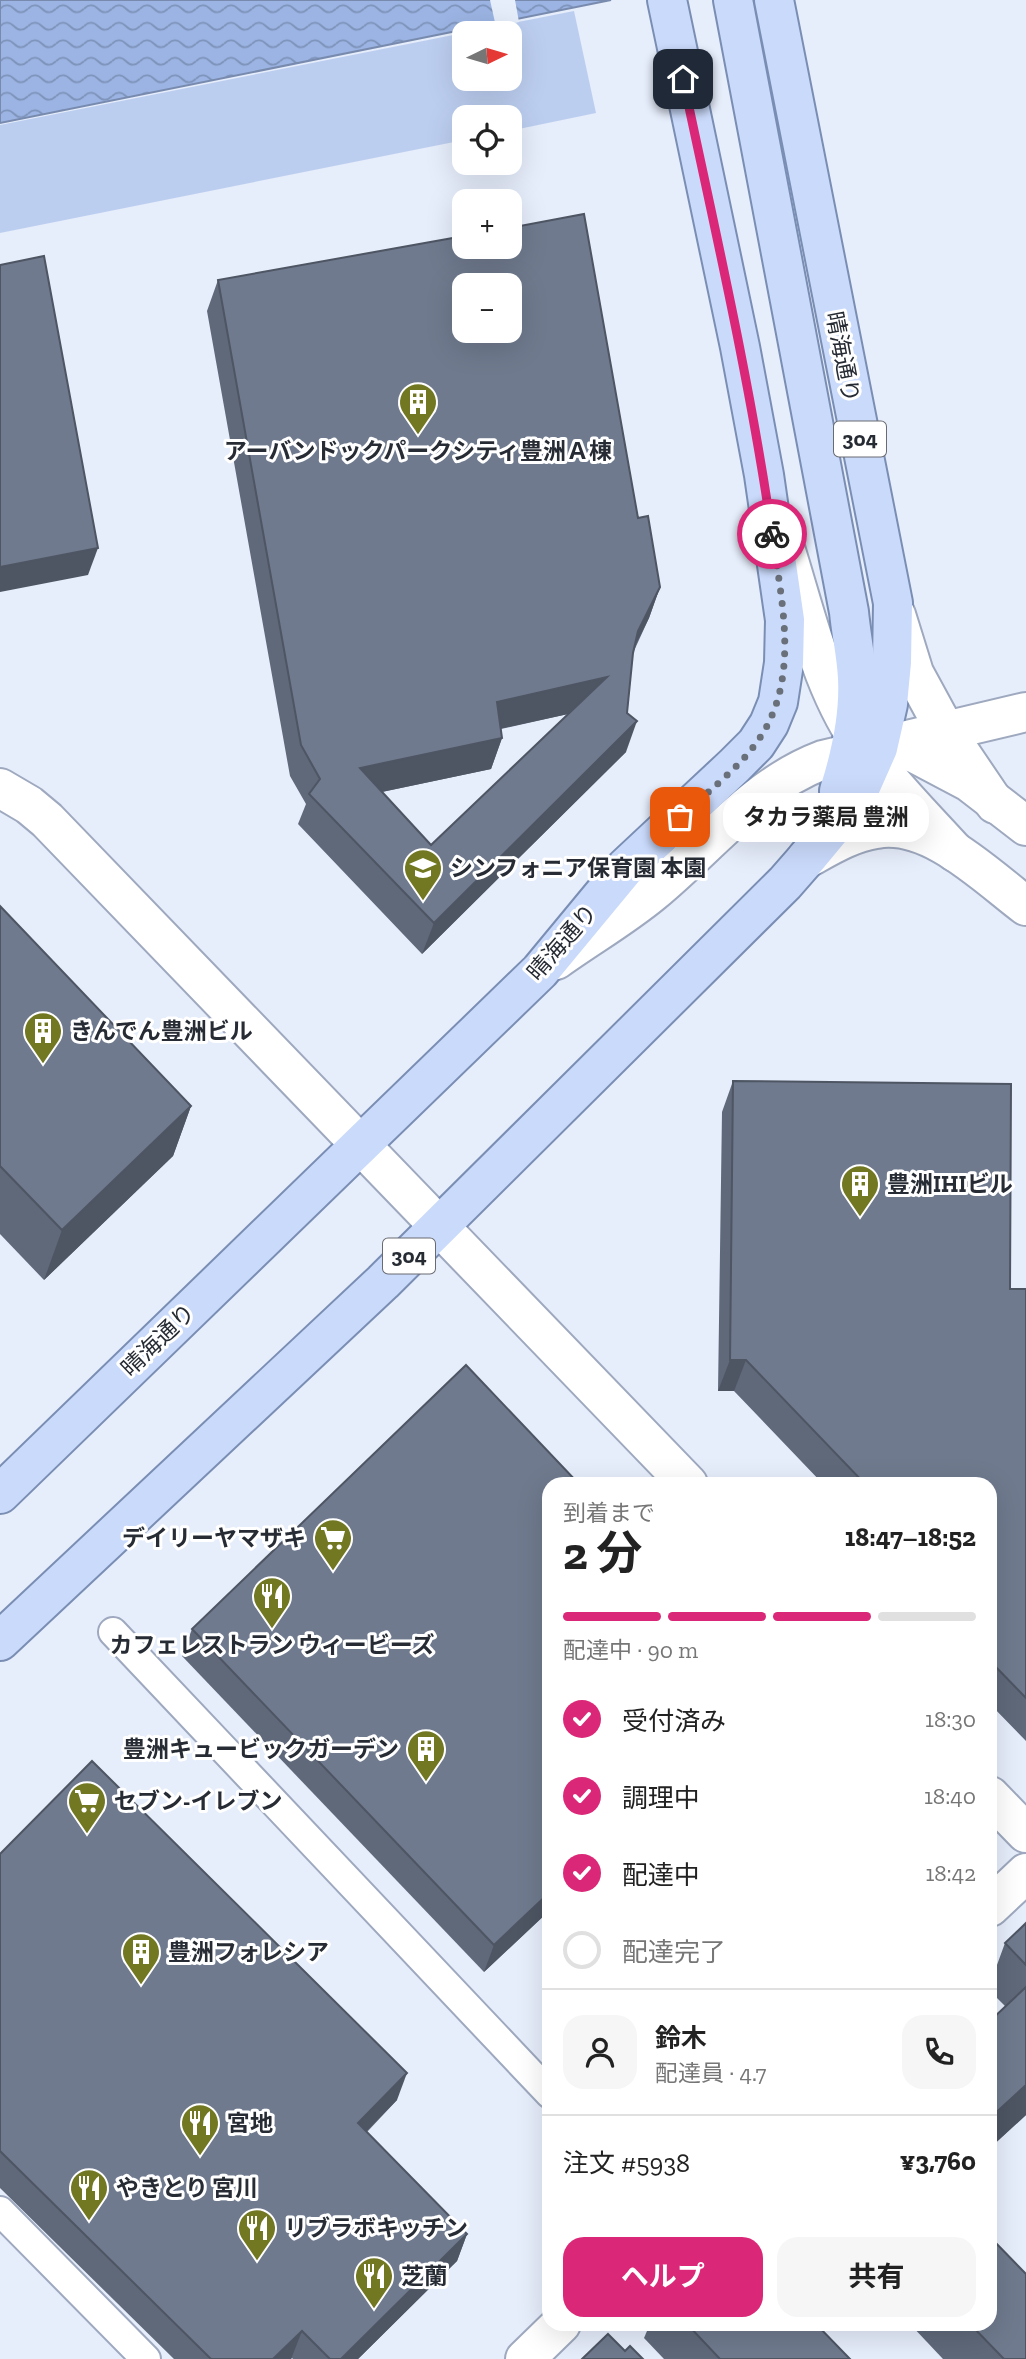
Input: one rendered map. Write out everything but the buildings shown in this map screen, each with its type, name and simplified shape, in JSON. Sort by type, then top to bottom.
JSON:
[{"type":"main road","name":"晴海通り","points":[[0,1493],[540,971],[626,867],[756,744],[769,724],[778,702],[785,663],[785,620],[764,475],[740,348],[667,0]]},
{"type":"main road","name":"晴海通り","points":[[733,0],[849,612],[868,748]]},
{"type":"main road","name":"晴海通り","points":[[0,1641],[439,1227],[785,883],[855,800],[868,748],[888,704],[893,603],[774,0]]},
{"type":"street","points":[[764,475],[828,683],[868,748],[955,852]]},
{"type":"street","points":[[893,603],[914,673],[945,730],[995,804]]},
{"type":"street","points":[[540,971],[652,893],[778,781],[796,770],[868,748],[1026,712]]},
{"type":"street","points":[[868,748],[916,754],[937,764],[969,782],[1026,826]]},
{"type":"street","points":[[0,788],[29,805],[47,820],[681,1477]]},
{"type":"street","points":[[806,859],[854,835],[886,828],[919,832],[955,852],[1026,906]]},
{"type":"street","points":[[113,1632],[542,2086]]},
{"type":"street","points":[[997,1803],[1026,1833]]},
{"type":"street","points":[[997,1900],[1026,1873]]},
{"type":"street","points":[[0,2211],[146,2359]]},
{"type":"street","points":[[525,2359],[554,2331]]},
{"type":"shaded area","points":[[574,11],[596,113],[522,128],[522,105],[452,105],[452,142],[0,233],[0,125],[452,35],[452,91],[522,91],[522,21]]},
{"type":"water","points":[[0,0],[611,0],[507,21],[452,21],[452,32],[0,123]]},
{"type":"pier","points":[[490,0],[515,0],[519,21],[495,21]]},
{"type":"way so far","points":[[680,817],[756,744],[769,724],[778,702],[785,663],[785,620],[772,534]]},
{"type":"place","name":"アーバンドックパークシティ豊洲Ａ棟","points":[[418,436]]},
{"type":"place","name":"タカラ薬局 豊洲","points":[[680,817]]},
{"type":"place","name":"シンフォニア保育園 本園","points":[[423,902]]},
{"type":"place","name":"きんでん豊洲ビル","points":[[43,1065]]},
{"type":"place","name":"豊洲IHIビル","points":[[860,1218]]},
{"type":"place","name":"デイリーヤマザキ","points":[[333,1572]]},
{"type":"place","name":"カフェレストラン ウィービーズ","points":[[272,1630]]},
{"type":"place","name":"豊洲キュービックガーデン","points":[[426,1783]]},
{"type":"place","name":"セブン-イレブン","points":[[87,1835]]},
{"type":"place","name":"豊洲フォレシア","points":[[141,1986]]},
{"type":"place","name":"宮地","points":[[200,2157]]},
{"type":"place","name":"やきとり 宮川","points":[[89,2222]]},
{"type":"place","name":"リブラボキッチン","points":[[257,2262]]},
{"type":"place","name":"芝蘭","points":[[374,2310]]},
{"type":"route","points":[[683,79],[740,348],[764,475],[772,534]]}]
